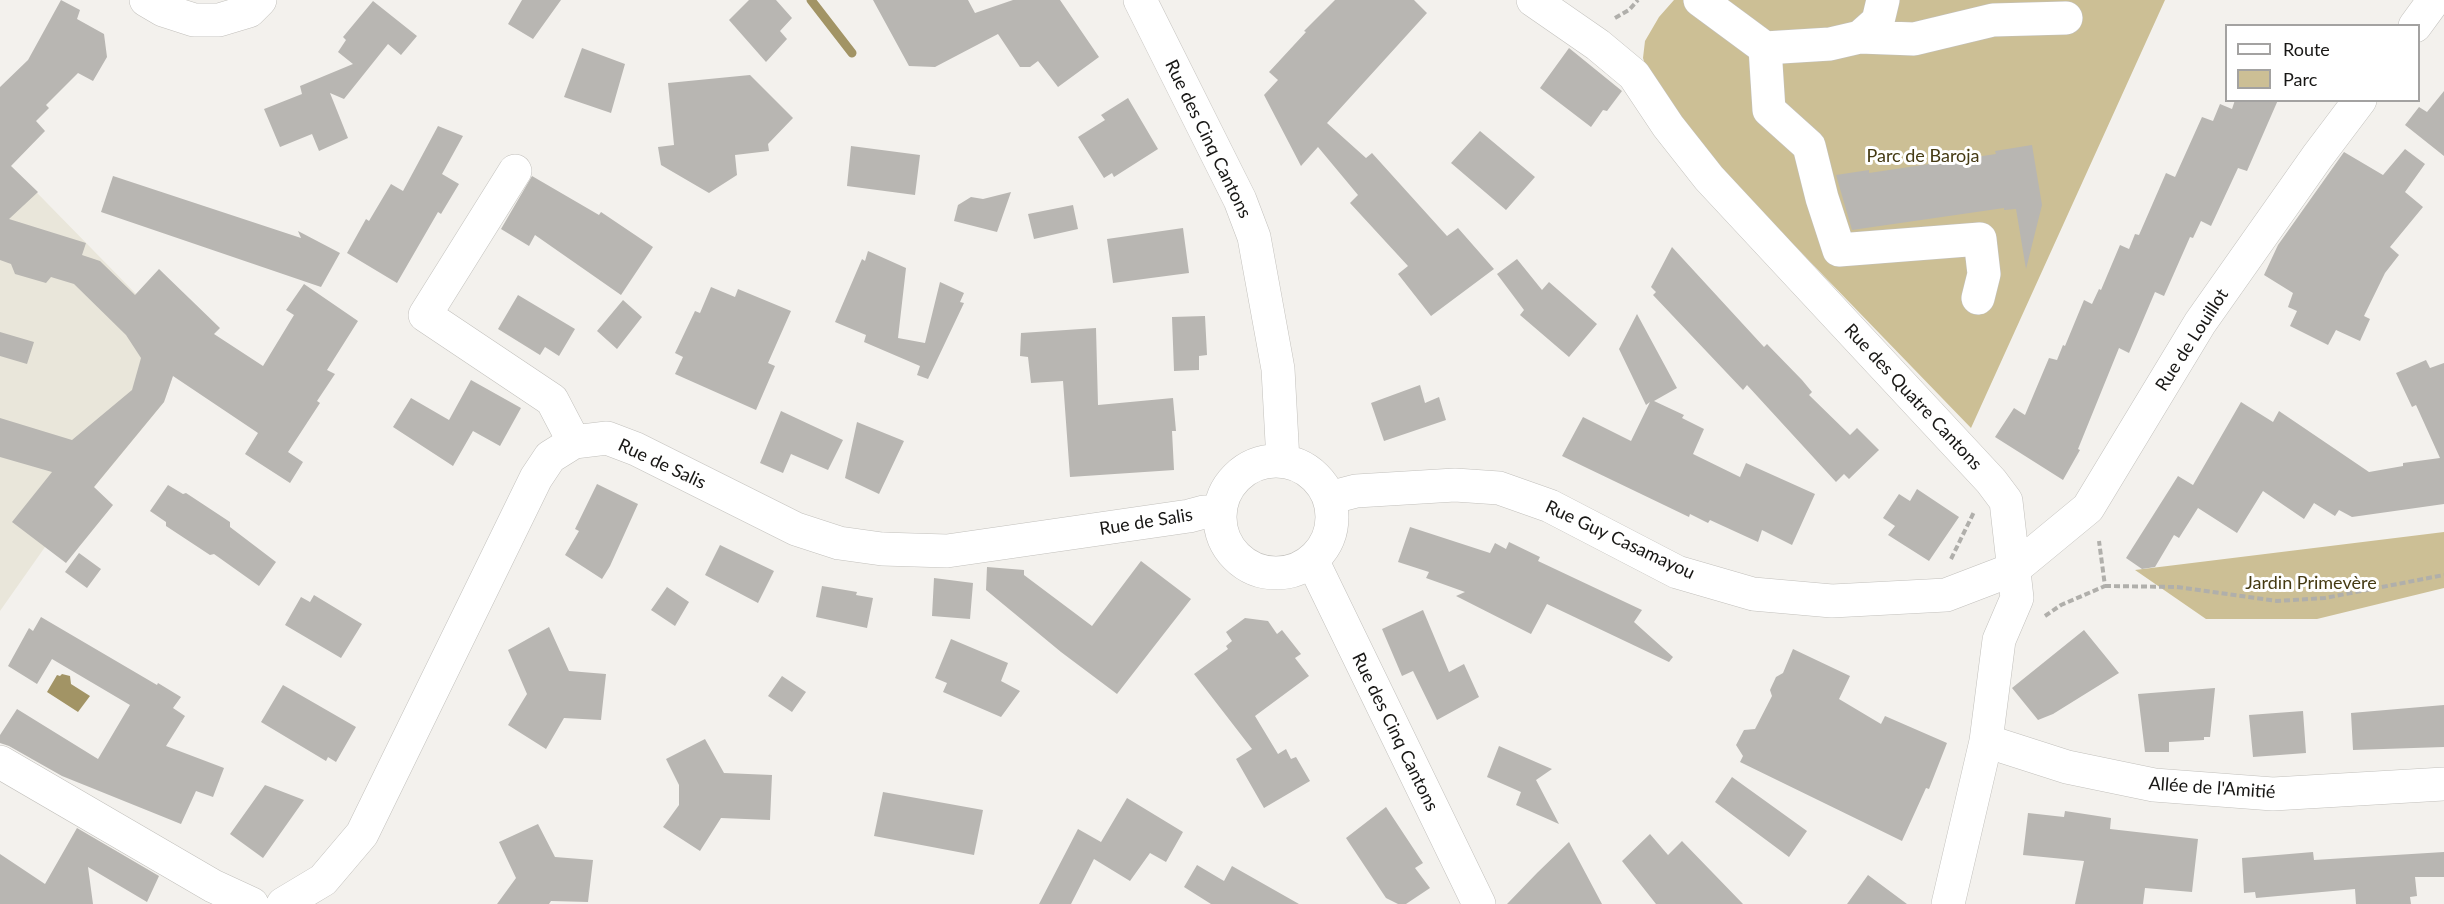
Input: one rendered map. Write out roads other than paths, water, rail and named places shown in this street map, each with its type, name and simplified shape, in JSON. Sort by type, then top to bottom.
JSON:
[{"type":"street","points":[[146,0],[163,10],[194,20],[219,20],[249,11],[260,0]]},
{"type":"street","name":"Rue des Cinq Cantons","points":[[1140,0],[1240,200],[1254,237],[1278,369],[1283,460]]},
{"type":"street","name":"Rue des Quatre Cantons","points":[[1533,0],[1598,45],[1634,75],[1668,126],[1709,178],[1991,481],[2006,501],[2017,598],[1999,640],[1986,741],[1948,904]]},
{"type":"street","points":[[1700,0],[1765,48],[1830,44],[1860,37],[1914,39],[1993,20],[2066,18]]},
{"type":"street","points":[[1860,37],[1878,21],[1883,0]]},
{"type":"street","points":[[2416,24],[2434,0]]},
{"type":"street","points":[[1765,48],[1769,110],[1809,146],[1822,198],[1839,250],[1980,239],[1984,274],[1978,298]]},
{"type":"street","name":"Rue de Louillot","points":[[2014,568],[2088,508],[2200,322],[2358,102]]},
{"type":"street","points":[[515,171],[425,315],[552,400],[574,442]]},
{"type":"street","name":"Rue de Salis","points":[[282,904],[322,879],[362,834],[536,478],[550,457],[574,442],[607,438],[636,449],[796,529],[839,543],[882,549],[947,551],[1204,512],[1219,512]]},
{"type":"street","points":[[1283,460],[1312,473],[1322,484],[1329,498],[1333,515],[1331,532],[1324,547],[1312,560],[1296,570],[1277,573],[1258,571],[1242,562],[1228,548],[1221,531],[1219,512],[1224,494],[1234,479],[1248,467],[1265,461],[1283,460]]},
{"type":"street","name":"Rue Guy Casamayou","points":[[1329,498],[1356,490],[1455,485],[1500,488],[1550,506],[1677,572],[1753,594],[1832,601],[1946,595],[2014,568]]},
{"type":"street","name":"Rue des Cinq Cantons","points":[[1312,560],[1479,904]]},
{"type":"street","name":"Allée de l'Amitié","points":[[1986,741],[2067,767],[2154,785],[2273,794],[2444,784]]},
{"type":"street","points":[[0,762],[213,886],[252,904]]},
{"type":"waterway","points":[[811,0],[852,53]]},
{"type":"park label","name":"Parc de Baroja","points":[[1923,156]]},
{"type":"park label","name":"Jardin Primevère","points":[[2311,583]]}]
